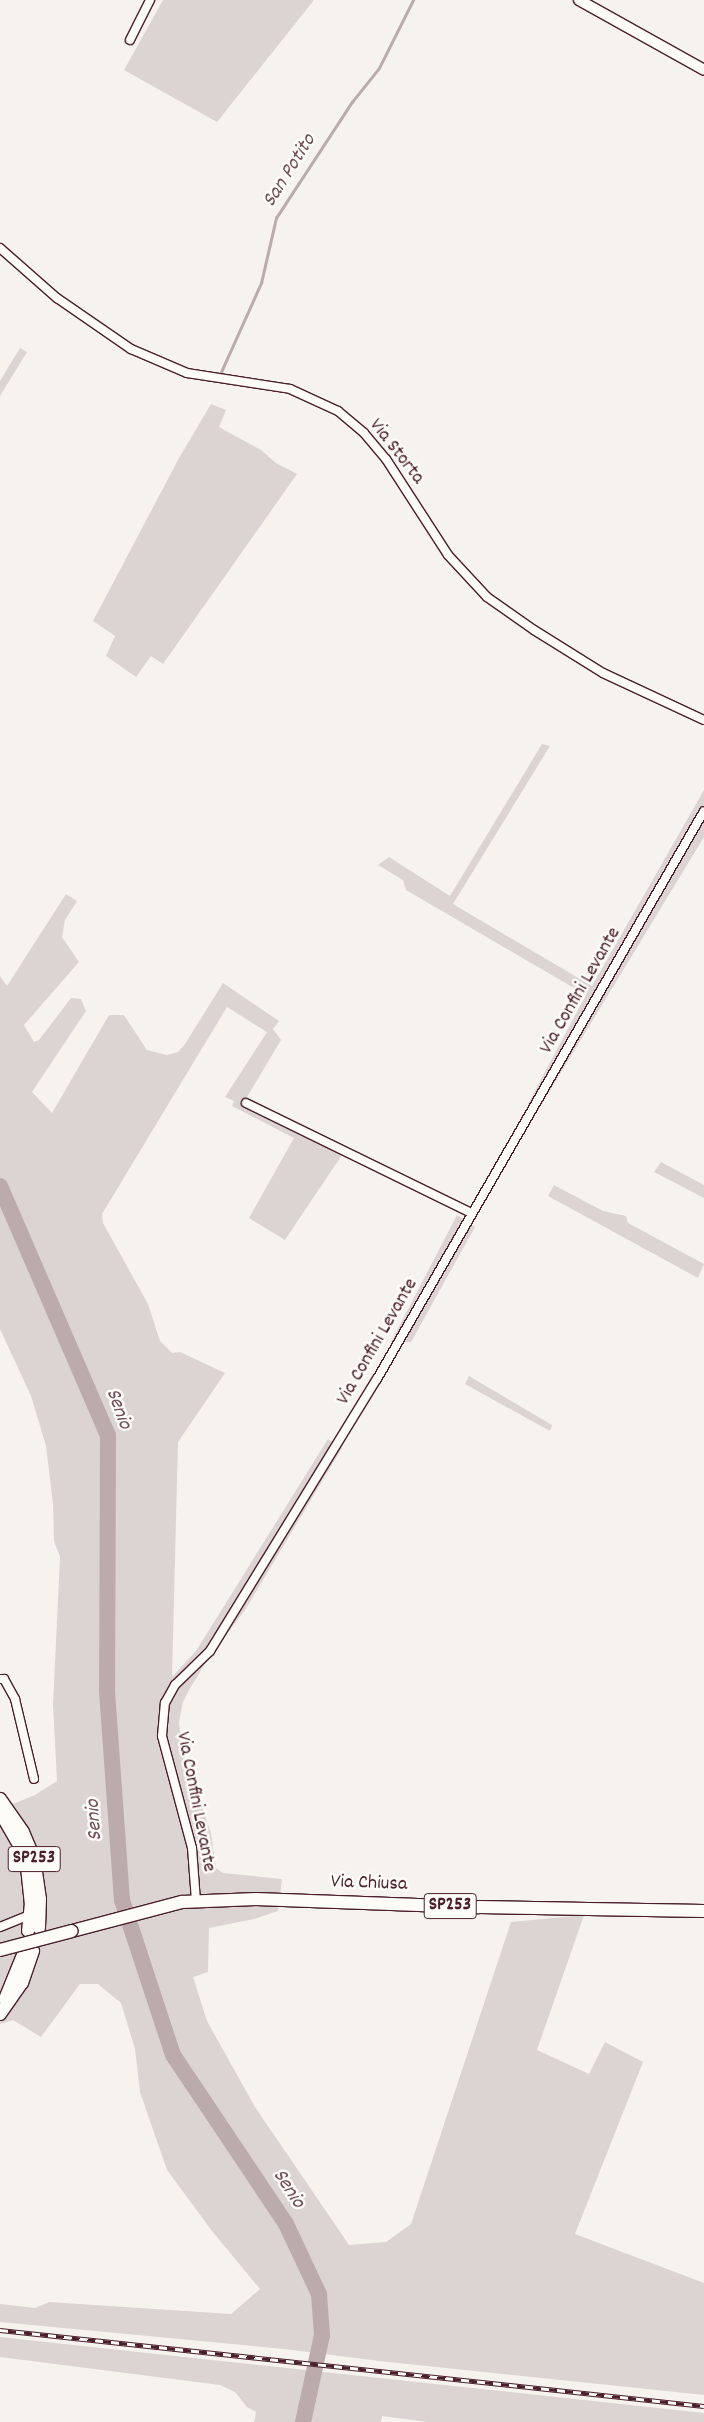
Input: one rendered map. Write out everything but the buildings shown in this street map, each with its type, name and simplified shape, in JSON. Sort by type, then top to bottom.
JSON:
[{"type":"main road","name":"SP253","points":[[0,1799],[23,1832],[34,1858],[40,1899],[33,1930],[30,1915],[31,1903],[27,1867],[20,1846],[0,1812]]},
{"type":"main road","name":"Via Chiusa","points":[[0,1950],[182,1902],[196,1901],[256,1899],[479,1907],[704,1911]]},
{"type":"main road","points":[[0,2010],[28,1953],[22,1983],[0,2014]]},
{"type":"street","points":[[130,40],[150,0]]},
{"type":"street","points":[[579,0],[704,70]]},
{"type":"street","name":"Via Storta","points":[[0,248],[58,298],[131,350],[187,373],[290,389],[338,411],[364,433],[386,459],[448,555],[487,597],[534,630],[603,673],[704,720]]},
{"type":"street","name":"Via Confini Levante","points":[[196,1901],[192,1848],[162,1736],[165,1703],[175,1685],[210,1651],[377,1379],[704,811]]},
{"type":"street","points":[[246,1103],[472,1214]]},
{"type":"street","points":[[0,1679],[4,1679],[15,1699],[34,1779]]},
{"type":"street","points":[[0,1926],[30,1915]]},
{"type":"shaded area","points":[[163,0],[314,0],[217,122],[124,70]]},
{"type":"shaded area","points":[[20,348],[27,352],[0,396],[0,381]]},
{"type":"shaded area","points":[[211,404],[226,410],[219,427],[261,450],[276,463],[297,474],[163,664],[151,656],[136,677],[106,656],[115,636],[93,621],[179,458]]},
{"type":"shaded area","points":[[542,744],[550,746],[453,904],[592,986],[704,790],[704,837],[537,1112],[528,1104],[586,995],[406,890],[403,880],[378,865],[389,857],[450,896]]},
{"type":"shaded area","points":[[66,894],[77,901],[65,920],[62,937],[79,962],[24,1025],[34,1042],[39,1040],[71,998],[81,999],[86,1011],[32,1092],[52,1113],[109,1015],[124,1015],[147,1050],[167,1055],[178,1052],[223,983],[279,1021],[273,1029],[281,1040],[247,1097],[360,1153],[355,1161],[342,1155],[285,1240],[249,1218],[294,1138],[232,1106],[234,1101],[225,1097],[267,1032],[227,1007],[102,1214],[103,1223],[148,1304],[160,1341],[172,1353],[180,1352],[225,1373],[178,1442],[172,1677],[196,1651],[328,1439],[342,1448],[245,1610],[208,1659],[183,1702],[179,1722],[182,1749],[211,1833],[216,1868],[223,1873],[282,1879],[278,1911],[254,1919],[209,1928],[208,1972],[193,1977],[207,2021],[255,2107],[349,2245],[386,2242],[411,2224],[511,1922],[584,1915],[537,2050],[589,2074],[605,2042],[643,2062],[575,2234],[704,2283],[704,2395],[379,2361],[284,2349],[0,2322],[0,2304],[35,2308],[49,2302],[231,2314],[260,2289],[212,2231],[167,2170],[140,2092],[135,2049],[121,2003],[98,1984],[80,1984],[41,2037],[13,2020],[0,2024],[0,1790],[13,1804],[35,1795],[57,1781],[53,1705],[60,1557],[54,1541],[53,1504],[46,1446],[31,1396],[0,1329],[0,976],[7,986]]},
{"type":"shaded area","points":[[661,1162],[704,1185],[704,1198],[654,1172]]},
{"type":"shaded area","points":[[554,1185],[603,1211],[626,1216],[628,1223],[704,1264],[698,1278],[548,1196]]},
{"type":"shaded area","points":[[457,1215],[475,1227],[411,1342],[391,1342]]},
{"type":"shaded area","points":[[369,1352],[374,1355],[372,1361],[362,1360],[361,1355]]},
{"type":"shaded area","points":[[469,1376],[552,1425],[550,1431],[465,1384]]},
{"type":"shaded area","points":[[0,2337],[704,2413],[704,2422],[427,2422],[382,2416],[381,2422],[254,2422],[256,2412],[247,2407],[235,2392],[220,2385],[0,2357]]},
{"type":"waterway","name":"San Potito","points":[[221,372],[261,283],[276,218],[352,102],[379,68],[413,0]]},
{"type":"waterway","name":"Senio","points":[[0,1186],[108,1435],[107,1691],[122,1900],[173,2055],[286,2224],[319,2294],[322,2335],[303,2422]]},
{"type":"railway","points":[[0,2330],[704,2406]]}]
